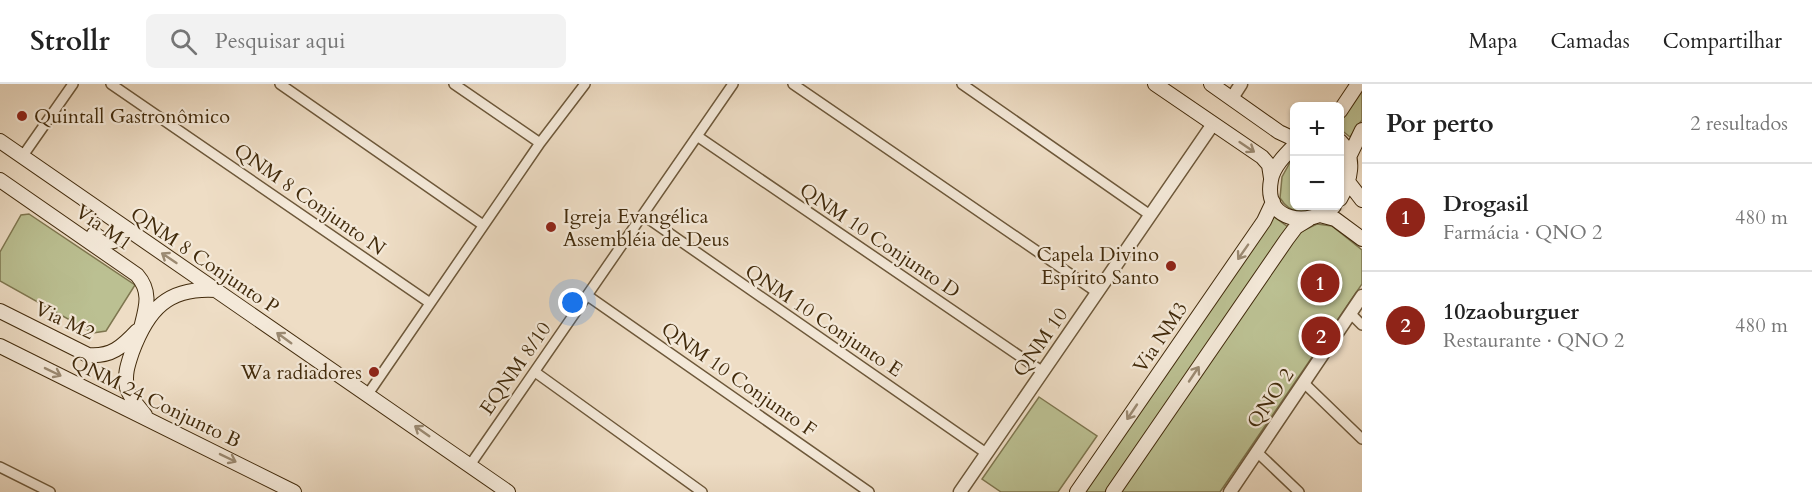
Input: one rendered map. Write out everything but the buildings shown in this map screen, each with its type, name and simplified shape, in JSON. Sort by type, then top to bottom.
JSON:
[{"type":"main road","points":[[1155,84],[1262,157],[1269,165],[1273,202],[1286,216],[1295,219],[1315,217],[1335,219],[1362,239]]},
{"type":"main road","points":[[1211,84],[1279,132],[1290,137]]},
{"type":"main road","points":[[1344,105],[1358,84]]},
{"type":"main road","points":[[1344,192],[1349,183],[1349,157],[1362,130]]},
{"type":"main road","name":"QNM 8 Conjunto P","points":[[0,141],[117,224],[218,290],[368,394]]},
{"type":"main road","points":[[1344,148],[1349,157]]},
{"type":"main road","points":[[1271,178],[1281,160],[1290,150]]},
{"type":"main road","name":"Via M1","points":[[0,180],[119,261],[143,282],[148,302],[125,375],[128,391],[147,418]]},
{"type":"main road","points":[[1349,183],[1362,200]]},
{"type":"main road","points":[[0,197],[14,189]]},
{"type":"main road","name":"Via NM3","points":[[1077,492],[1264,221],[1273,202]]},
{"type":"main road","points":[[41,207],[69,216],[107,242],[114,241],[120,235],[117,224]]},
{"type":"main road","points":[[1113,492],[1287,238],[1296,227],[1327,210]]},
{"type":"main road","points":[[141,328],[152,313],[169,298],[189,290],[218,290]]},
{"type":"main road","name":"Via M2","points":[[0,311],[88,355],[102,356],[112,353],[141,328]]},
{"type":"main road","name":"QNM 24 Conjunto B","points":[[0,346],[294,492]]},
{"type":"main road","points":[[368,394],[508,492]]},
{"type":"street","points":[[22,157],[73,84]]},
{"type":"street","name":"QNM 8 Conjunto N","points":[[111,84],[430,303]]},
{"type":"street","points":[[280,84],[483,225]]},
{"type":"street","points":[[454,84],[540,143]]},
{"type":"street","points":[[368,394],[540,143],[585,84]]},
{"type":"street","name":"EQNM 8/10","points":[[470,465],[733,84]]},
{"type":"street","points":[[793,84],[1098,293]]},
{"type":"street","points":[[962,84],[1150,215]]},
{"type":"street","points":[[1232,99],[1241,84]]},
{"type":"street","name":"QNM 10","points":[[960,492],[1213,124]]},
{"type":"street","name":"QNM 10 Conjunto D","points":[[697,136],[1043,372]]},
{"type":"street","name":"QNM 10 Conjunto E","points":[[643,215],[986,453]]},
{"type":"street","name":"QNM 10 Conjunto F","points":[[588,296],[869,492]]},
{"type":"street","name":"QNO 2","points":[[1230,492],[1362,296]]},
{"type":"street","points":[[1351,314],[1362,325]]},
{"type":"street","points":[[535,372],[702,492]]},
{"type":"street","points":[[1304,383],[1362,439]]},
{"type":"street","points":[[1257,452],[1299,492]]},
{"type":"street","points":[[0,467],[50,492]]},
{"type":"green space","points":[[1362,88],[1362,120],[1350,137],[1344,132],[1344,114]]},
{"type":"green space","points":[[1290,162],[1290,208],[1280,198],[1282,177]]},
{"type":"green space","points":[[1293,210],[1312,210],[1303,212]]},
{"type":"green space","points":[[29,214],[135,285],[106,331],[93,333],[0,281],[0,252],[21,215]]},
{"type":"green space","points":[[1273,216],[1288,227],[1105,492],[1085,492]]},
{"type":"green space","points":[[1317,224],[1332,226],[1362,250],[1362,284],[1220,492],[1120,492],[1298,233]]},
{"type":"green space","points":[[1039,397],[1097,436],[1058,492],[1001,492],[982,479]]},
{"type":"place","name":"Quintall Gastronômico","points":[[22,116]]},
{"type":"place","name":"Igreja Evangélica Assembléia de Deus","points":[[551,227]]},
{"type":"place","name":"Capela Divino Espírito Santo","points":[[1171,266]]},
{"type":"place","name":"Drogasil","points":[[1320,283]]},
{"type":"place","name":"10zaoburguer","points":[[1321,336]]},
{"type":"place","name":"Wa radiadores","points":[[374,372]]}]
